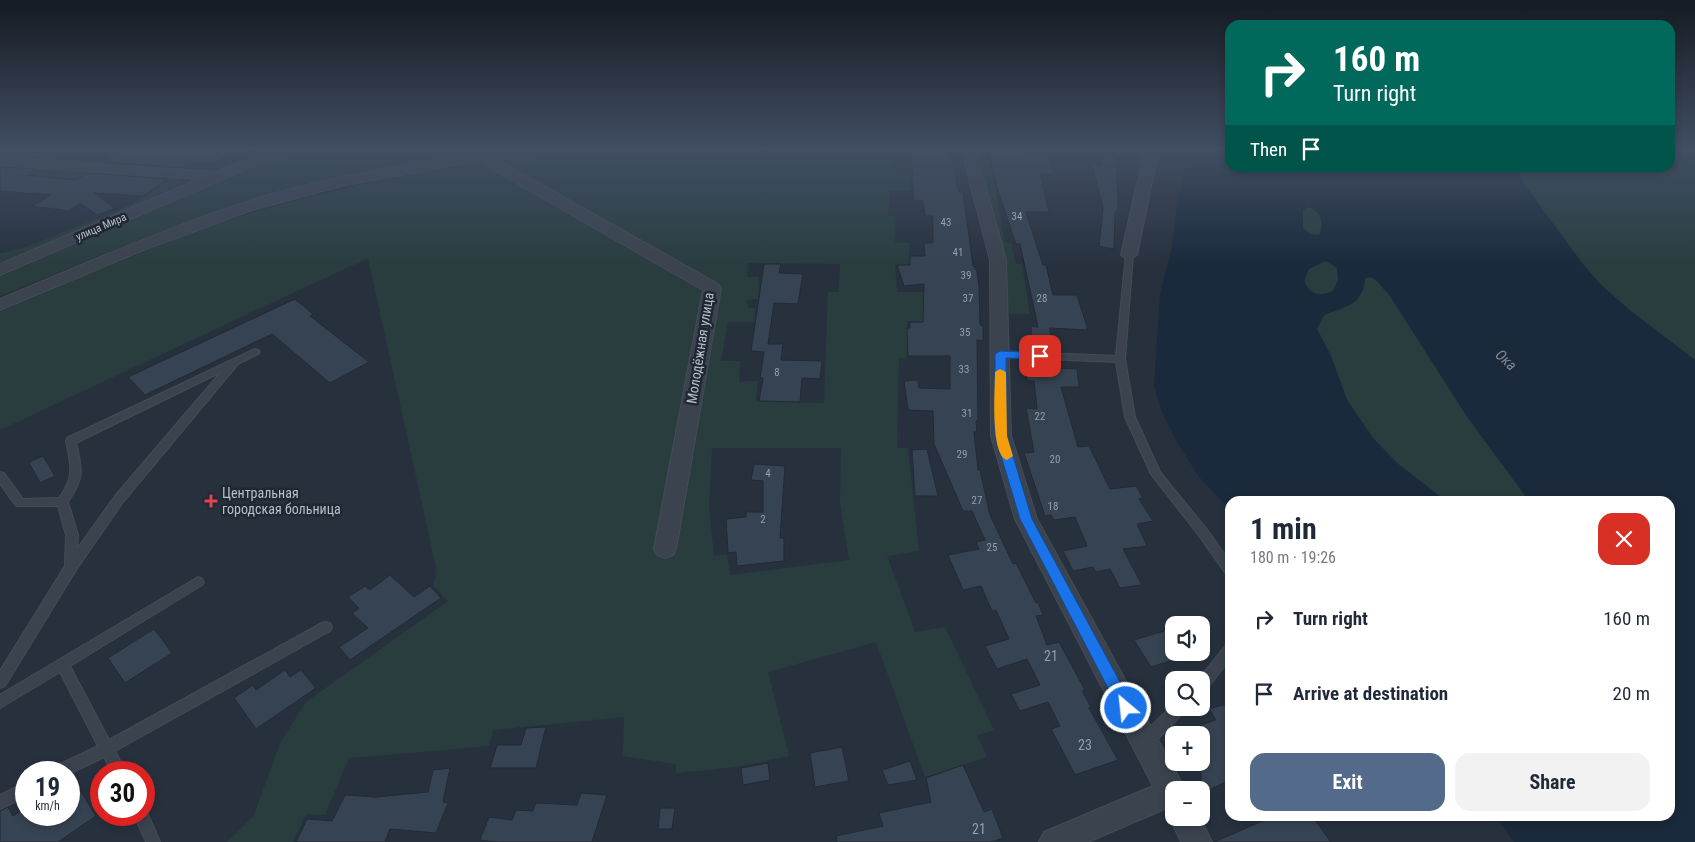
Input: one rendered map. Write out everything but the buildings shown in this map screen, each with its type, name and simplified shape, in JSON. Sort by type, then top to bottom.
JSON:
[{"type":"street","name":"улица Мира","points":[[0,270],[194,187]]},
{"type":"street","points":[[0,304],[175,231],[283,196],[320,187]]},
{"type":"street","name":"Молодёжная улица","points":[[535,187],[712,288],[665,549]]},
{"type":"street","points":[[979,187],[998,260],[1001,436],[1026,519],[1165,781]]},
{"type":"street","points":[[1128,255],[1143,187]]},
{"type":"street","points":[[1054,842],[1165,798]]},
{"type":"street","points":[[1188,826],[1197,842]]},
{"type":"lane","points":[[1128,255],[1120,359],[1130,417],[1156,474],[1204,534],[1225,564]]},
{"type":"lane","points":[[62,502],[74,486],[78,473],[71,442],[255,352]]},
{"type":"lane","points":[[1000,354],[1120,359]]},
{"type":"lane","points":[[0,682],[71,567],[119,499],[235,361]]},
{"type":"lane","points":[[0,476],[20,503],[62,502]]},
{"type":"lane","points":[[62,502],[72,534],[71,567]]},
{"type":"lane","points":[[0,702],[198,582]]},
{"type":"lane","points":[[80,762],[326,627]]},
{"type":"lane","points":[[1210,675],[1225,655]]},
{"type":"lane","points":[[62,664],[113,761]]},
{"type":"lane","points":[[1145,742],[1172,716]]},
{"type":"lane","points":[[0,802],[15,794]]},
{"type":"lane","points":[[145,826],[152,842]]},
{"type":"green space","points":[[159,187],[178,187],[173,191],[0,263],[0,253],[37,243],[130,204]]},
{"type":"green space","points":[[207,187],[298,187],[217,212],[144,238],[0,296],[0,276]]},
{"type":"green space","points":[[352,187],[910,187],[910,191],[890,191],[888,216],[896,216],[895,242],[909,243],[909,265],[895,265],[897,292],[931,292],[930,322],[907,321],[907,358],[899,358],[897,448],[908,448],[919,551],[887,556],[915,632],[945,627],[994,730],[977,735],[987,757],[925,777],[876,642],[768,672],[789,756],[735,767],[676,773],[676,764],[623,756],[624,717],[493,730],[489,746],[349,758],[325,815],[306,814],[293,842],[227,842],[254,815],[280,743],[306,702],[448,601],[433,585],[437,572],[368,258],[0,430],[0,312],[103,268],[208,227],[317,195]],"holes":[[[748,263],[840,264],[839,292],[828,292],[824,403],[756,401],[758,381],[739,382],[740,361],[721,361],[728,322],[754,322],[756,308],[748,308],[747,300],[758,299],[759,277],[747,277]],[[712,448],[841,448],[840,502],[849,560],[730,575],[727,554],[714,556],[709,507]]]},
{"type":"green space","points":[[982,187],[995,187],[1005,243],[1011,243],[1016,264],[1022,264],[1030,314],[1009,314],[1000,255]]},
{"type":"green space","points":[[1526,187],[1695,187],[1695,360],[1632,312],[1600,284],[1582,263]]},
{"type":"green space","points":[[1308,207],[1316,211],[1321,218],[1322,226],[1319,235],[1310,234],[1303,228],[1303,210]]},
{"type":"green space","points":[[1322,261],[1334,266],[1339,278],[1334,290],[1322,295],[1310,290],[1305,278],[1310,266]]},
{"type":"green space","points":[[1369,276],[1379,282],[1390,296],[1466,415],[1525,496],[1440,496],[1397,463],[1373,438],[1347,400],[1331,356],[1317,329],[1324,315],[1342,309],[1364,289],[1365,278]]},
{"type":"water","name":"Ока","points":[[1181,187],[1526,187],[1582,263],[1600,284],[1632,312],[1695,360],[1695,842],[1514,842],[1499,821],[1675,821],[1675,496],[1525,496],[1466,415],[1390,296],[1373,277],[1365,278],[1361,295],[1357,300],[1346,307],[1324,315],[1317,329],[1331,356],[1347,400],[1373,438],[1397,463],[1440,496],[1225,496],[1225,505],[1199,477],[1178,444],[1161,410],[1154,386],[1160,294],[1172,246],[1177,202]],"holes":[[[1308,207],[1321,218],[1322,227],[1319,235],[1310,234],[1303,228],[1303,210]],[[1325,261],[1337,267],[1338,280],[1333,291],[1316,294],[1306,286],[1304,281],[1309,269]]]},
{"type":"slow traffic","points":[[1000,372],[1001,436],[1007,456]]},
{"type":"place","name":"Центральная городская больница","points":[[211,501]]},
{"type":"route","points":[[1040,356],[1000,354],[1001,436],[1026,519],[1126,708]]}]
